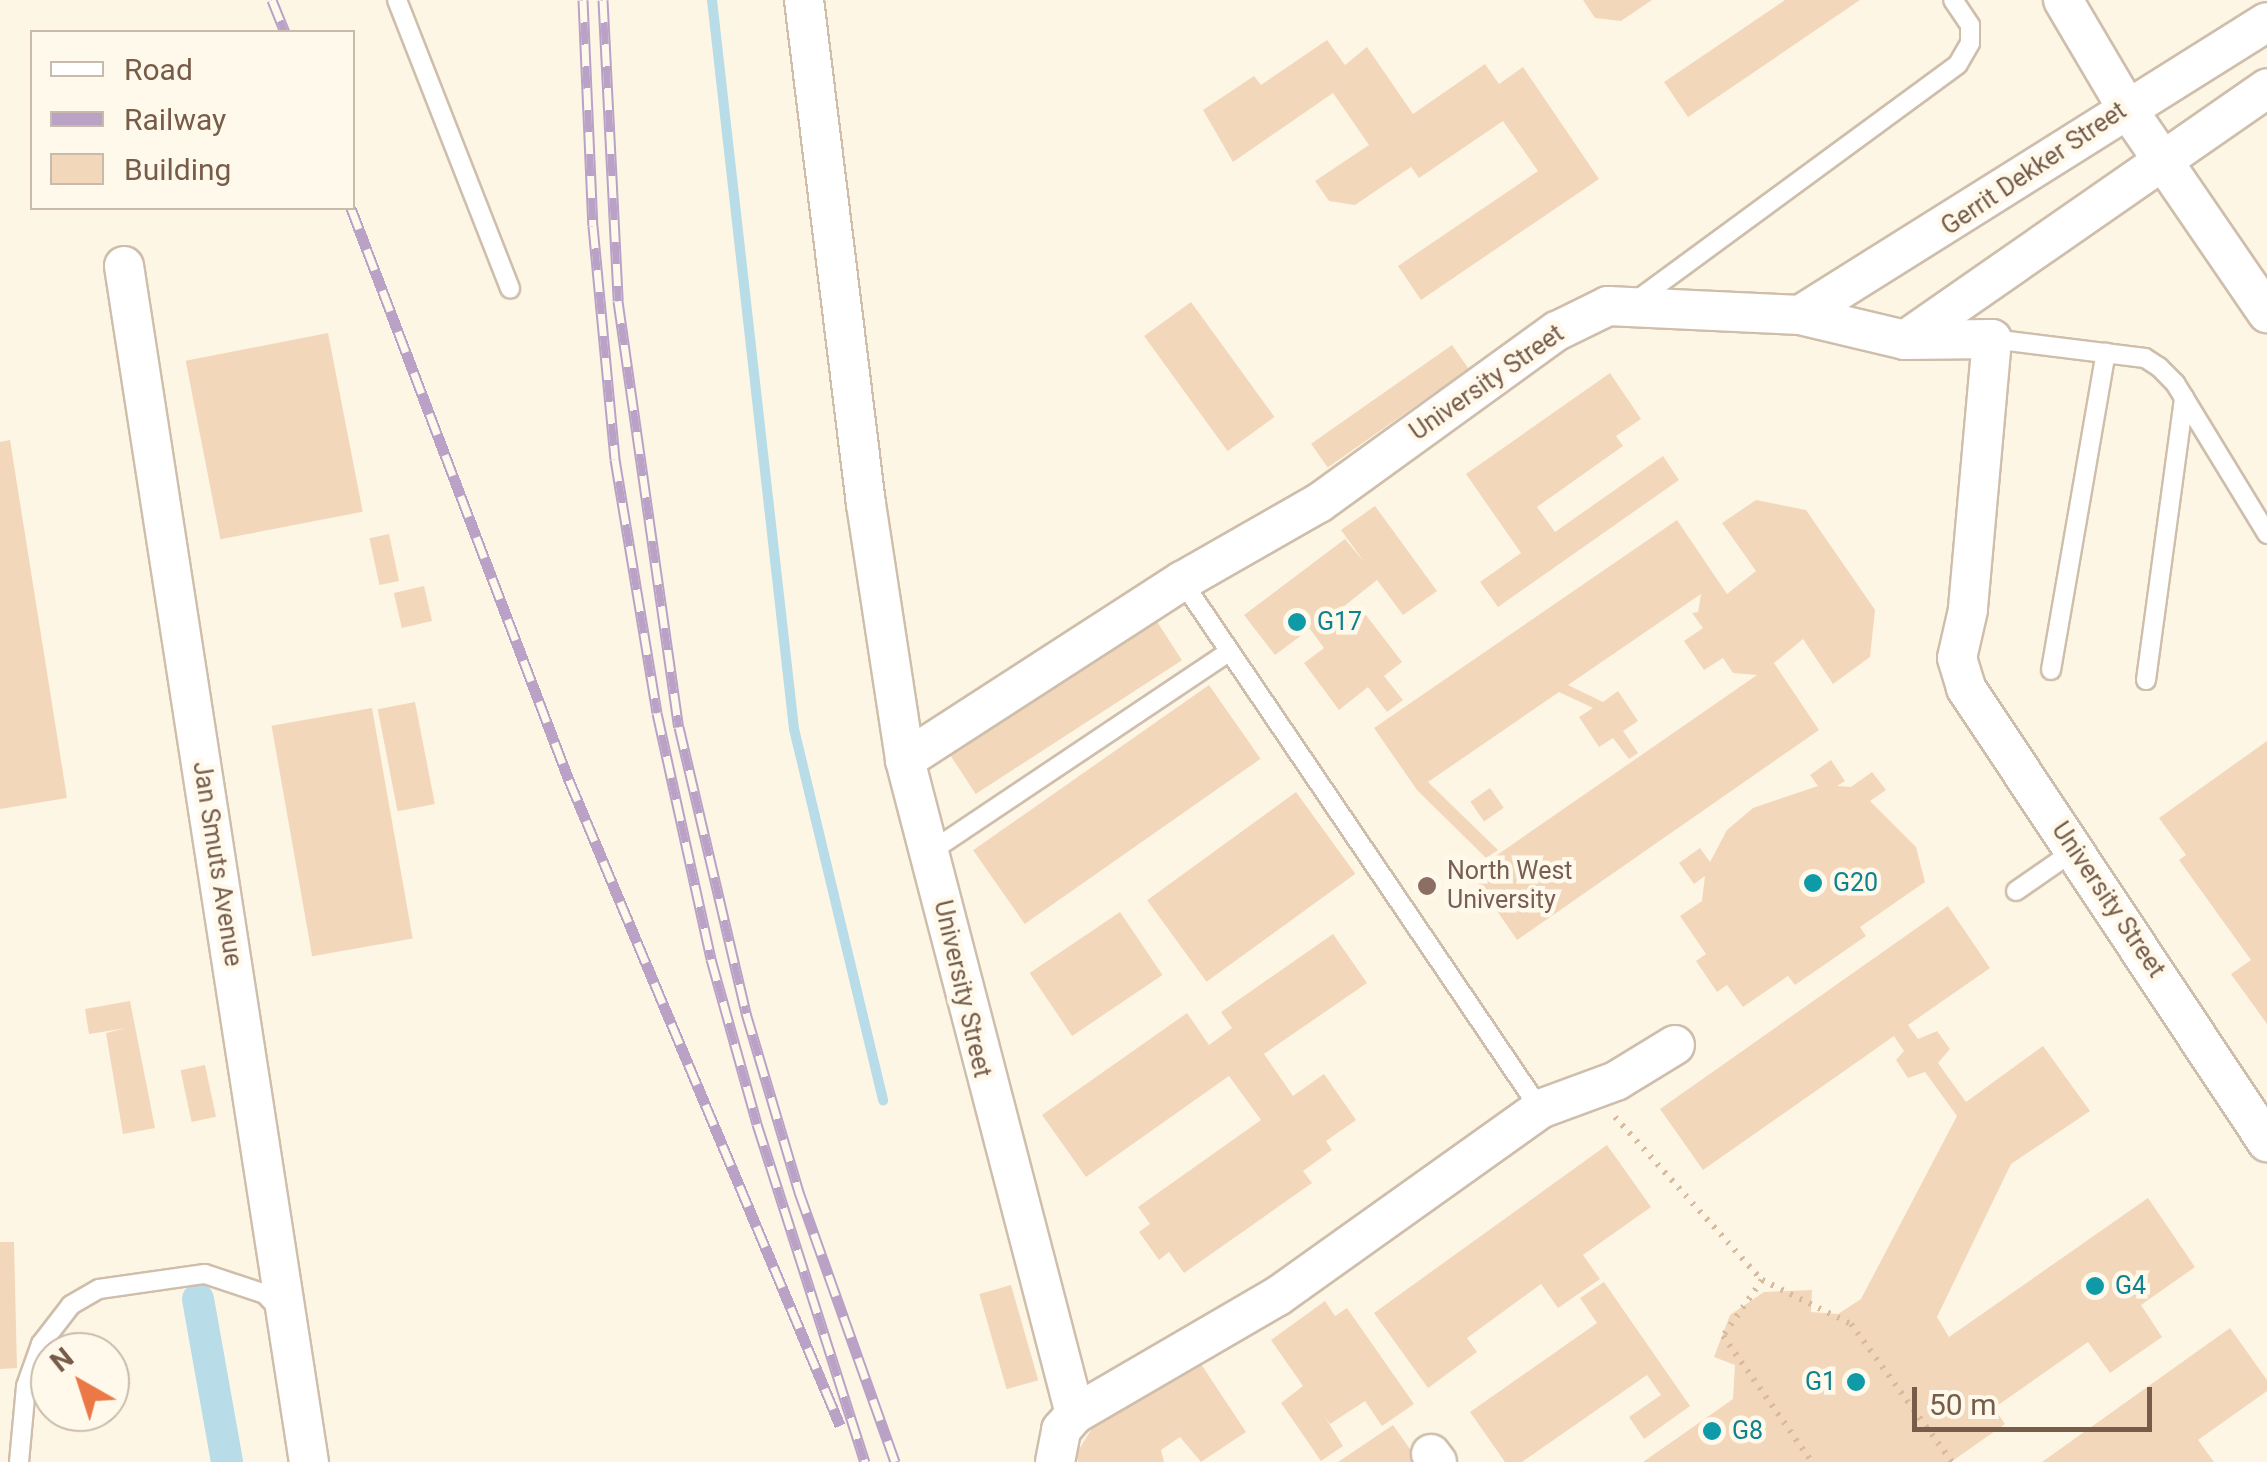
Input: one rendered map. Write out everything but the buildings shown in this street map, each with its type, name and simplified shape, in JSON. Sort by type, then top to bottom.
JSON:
[{"type":"street","points":[[804,0],[866,504],[905,760]]},
{"type":"street","points":[[2063,0],[2126,107],[2267,313]]},
{"type":"street","name":"Gerrit Dekker Street","points":[[1800,315],[1966,216],[2126,107],[2267,22]]},
{"type":"street","points":[[1905,340],[2267,88]]},
{"type":"street","name":"Jan Smuts Avenue","points":[[124,266],[309,1462]]},
{"type":"street","name":"University Street","points":[[1076,1414],[983,1078],[905,760],[1182,580],[1318,503],[1558,331],[1608,306],[1632,304],[1800,315],[1905,340],[1992,339],[1968,610],[1956,658],[1966,688],[2264,1129]]},
{"type":"street","points":[[1055,1462],[1062,1430],[1076,1414],[1278,1296],[1540,1109],[1591,1090],[1675,1045]]},
{"type":"lane","points":[[397,0],[510,289]]},
{"type":"lane","points":[[1632,304],[1958,64],[1970,43],[1970,25],[1953,0]]},
{"type":"lane","points":[[1992,339],[2145,358],[2184,398],[2267,534]]},
{"type":"lane","points":[[2051,670],[2106,353]]},
{"type":"lane","points":[[2146,680],[2184,398]]},
{"type":"lane","points":[[1182,580],[1540,1109]]},
{"type":"lane","points":[[930,852],[1228,653]]},
{"type":"lane","points":[[2016,890],[2075,850]]},
{"type":"lane","points":[[19,1462],[26,1386],[41,1344],[54,1321],[85,1297],[204,1274],[265,1294],[288,1318]]},
{"type":"path","points":[[1591,1090],[1762,1280],[1851,1324],[1952,1462]]},
{"type":"path","points":[[1762,1280],[1723,1336],[1812,1462]]},
{"type":"waterway","points":[[712,0],[794,729],[883,1101]]},
{"type":"waterway","points":[[198,1299],[227,1462]]},
{"type":"railway","points":[[272,0],[284,30]]},
{"type":"railway","points":[[583,0],[593,226],[615,459],[657,713],[711,959],[757,1124],[865,1462]]},
{"type":"railway","points":[[603,0],[618,301],[679,727],[746,1013],[799,1192],[895,1462]]},
{"type":"railway","points":[[352,210],[569,780],[840,1425]]},
{"type":"place","name":"G17","points":[[1297,622]]},
{"type":"place","name":"G20","points":[[1813,883]]},
{"type":"place","name":"North West University","points":[[1427,886]]},
{"type":"place","name":"G4","points":[[2095,1286]]},
{"type":"place","name":"G1","points":[[1856,1382]]},
{"type":"place","name":"G8","points":[[1712,1431]]}]
